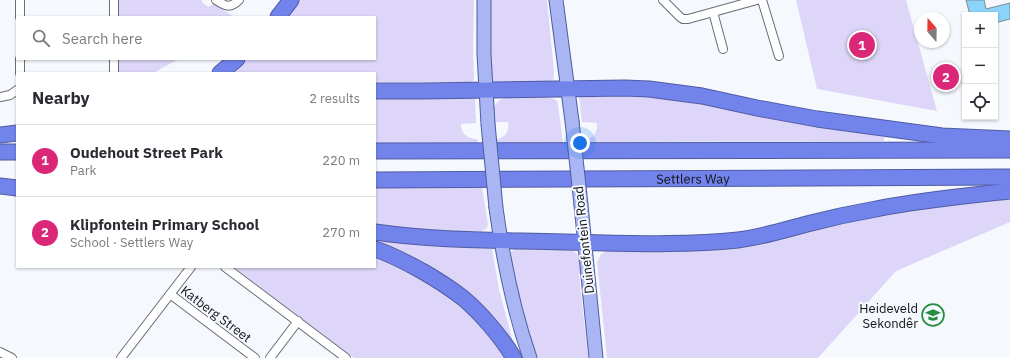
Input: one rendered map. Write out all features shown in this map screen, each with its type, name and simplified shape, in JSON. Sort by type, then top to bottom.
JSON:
[{"type":"highway","points":[[279,16],[291,0]]},
{"type":"highway","points":[[221,72],[236,60]]},
{"type":"highway","points":[[376,91],[421,92],[625,88],[649,89],[702,96],[817,119],[942,136],[1010,139]]},
{"type":"highway","points":[[0,135],[16,133]]},
{"type":"highway","name":"Settlers Way","points":[[376,151],[1010,150]]},
{"type":"highway","points":[[0,152],[16,152]]},
{"type":"highway","name":"Settlers Way","points":[[376,180],[1010,177]]},
{"type":"highway","points":[[0,181],[16,181]]},
{"type":"highway","points":[[0,186],[16,188]]},
{"type":"highway","points":[[376,232],[428,238],[660,244],[703,243],[739,240],[771,234],[876,209],[933,200],[1010,191]]},
{"type":"highway","points":[[376,249],[410,264],[463,298],[484,319],[506,345],[514,358]]},
{"type":"main road","points":[[484,0],[485,90],[500,240],[513,301],[530,358]]},
{"type":"main road","name":"Duinefontein Road","points":[[556,0],[572,121],[596,358]]},
{"type":"street","points":[[20,0],[20,16]]},
{"type":"street","points":[[114,0],[114,16]]},
{"type":"street","points":[[216,0],[229,6],[239,0]]},
{"type":"street","points":[[663,0],[683,19],[688,19],[756,0]]},
{"type":"street","points":[[762,0],[779,56]]},
{"type":"street","points":[[713,12],[723,50]]},
{"type":"street","points":[[20,60],[20,72]]},
{"type":"street","points":[[114,60],[114,72]]},
{"type":"street","points":[[0,97],[10,95],[16,91]]},
{"type":"street","points":[[170,294],[190,268]]},
{"type":"street","points":[[226,268],[346,358]]},
{"type":"street","name":"Katberg Street","points":[[121,358],[170,294],[255,358]]},
{"type":"street","points":[[270,358],[298,321]]},
{"type":"street","points":[[0,352],[12,358]]},
{"type":"shaded area","points":[[119,0],[202,0],[202,2],[208,7],[214,4],[232,16],[118,16]]},
{"type":"shaded area","points":[[297,0],[474,0],[474,80],[472,82],[376,82],[376,72],[231,72],[246,60],[376,60],[376,16],[286,16]]},
{"type":"shaded area","points":[[489,0],[547,0],[554,71],[554,78],[552,81],[492,81]]},
{"type":"shaded area","points":[[796,0],[906,0],[914,29],[914,48],[919,48],[937,111],[817,89]]},
{"type":"shaded area","points":[[118,60],[177,60],[155,72],[118,72]]},
{"type":"shaded area","points":[[579,95],[641,95],[691,101],[831,129],[884,137],[884,141],[584,142],[584,140],[592,137],[597,129],[597,123],[582,122]]},
{"type":"shaded area","points":[[511,96],[540,96],[556,100],[558,104],[563,143],[495,143],[495,140],[506,134],[508,122],[493,122],[494,108],[501,99]]},
{"type":"shaded area","points":[[469,97],[475,99],[476,123],[461,124],[461,128],[466,135],[477,139],[478,143],[376,143],[376,99],[434,99]]},
{"type":"shaded area","points":[[376,187],[482,187],[488,224],[487,228],[482,231],[469,232],[405,228],[376,224]]},
{"type":"shaded area","points":[[1010,196],[1010,222],[896,271],[818,358],[607,358],[597,262],[601,254],[607,251],[622,248],[698,248],[901,210]]},
{"type":"shaded area","points":[[376,240],[436,246],[492,249],[499,289],[513,342],[510,343],[499,328],[376,243]]},
{"type":"shaded area","points":[[516,249],[570,249],[578,256],[581,273],[579,274],[588,358],[536,358],[524,323],[510,256],[511,252]]},
{"type":"shaded area","points":[[376,255],[395,263],[450,297],[465,309],[505,355],[503,356],[505,358],[354,358],[235,268],[376,268]]},
{"type":"building","points":[[966,0],[984,0],[986,9],[1010,3],[1010,19],[998,22],[998,12],[969,12]]},
{"type":"place","name":"Oudehout Street Park","points":[[862,45]]},
{"type":"place","name":"Klipfontein Primary School","points":[[946,77]]},
{"type":"place","name":"Heideveld Sekondêr","points":[[933,315]]}]
